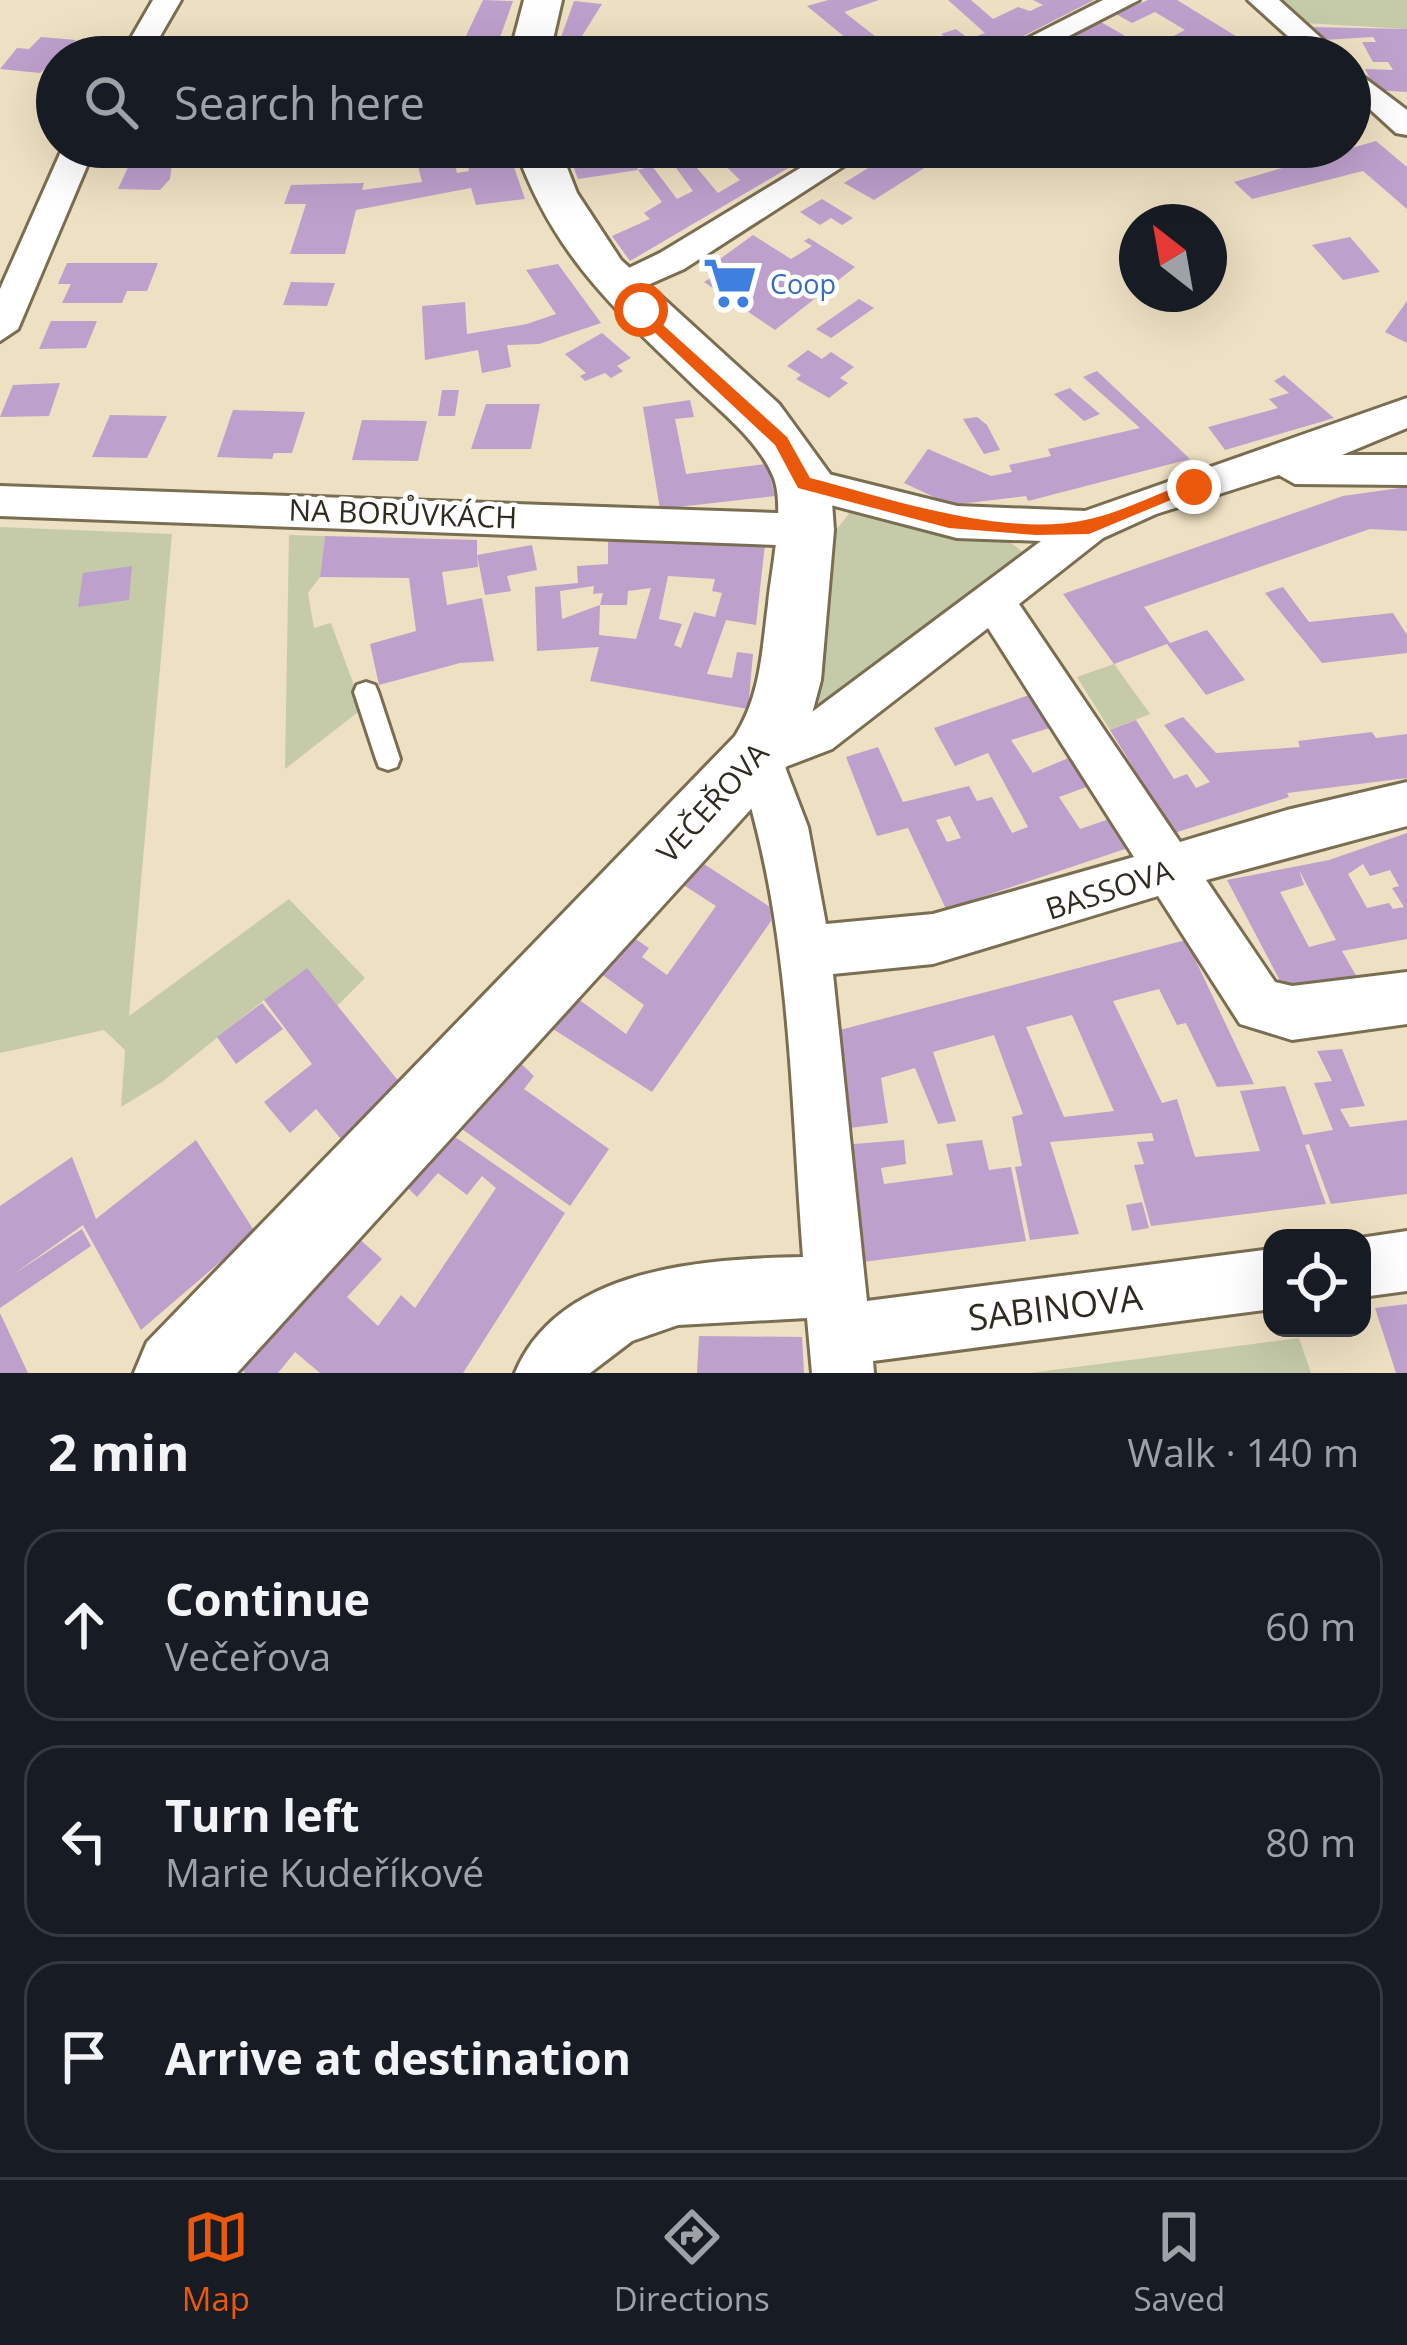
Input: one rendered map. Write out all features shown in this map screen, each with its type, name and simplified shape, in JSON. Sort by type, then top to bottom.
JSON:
[{"type":"street","points":[[146,36],[167,0]]},
{"type":"street","points":[[534,36],[542,0]]},
{"type":"street","points":[[1049,36],[1125,0]]},
{"type":"street","points":[[1262,0],[1304,36]]},
{"type":"street","points":[[1371,94],[1407,126]]},
{"type":"street","points":[[0,329],[70,168]]},
{"type":"street","points":[[546,168],[565,212],[618,287],[791,453],[804,506]]},
{"type":"street","points":[[618,287],[656,271],[823,168]]},
{"type":"street","points":[[546,1373],[610,1318],[654,1297],[699,1290],[838,1332],[805,950],[784,827],[758,756],[816,735],[1089,527],[1142,503],[1275,463],[1407,412]]},
{"type":"street","points":[[1275,463],[1304,471],[1407,470]]},
{"type":"street","name":"NA BORŮVKÁCH","points":[[0,501],[373,510],[804,506],[957,522],[1089,527]]},
{"type":"street","name":"VEČEŘOVA","points":[[178,1373],[758,756],[777,725],[790,680],[804,506]]},
{"type":"street","points":[[993,601],[1259,1005],[1292,1013],[1407,998]]},
{"type":"street","name":"BASSOVA","points":[[805,950],[931,940],[1079,902],[1293,827],[1407,804]]},
{"type":"street","points":[[1371,1266],[1407,1261]]},
{"type":"street","name":"SABINOVA","points":[[838,1332],[1263,1280]]},
{"type":"lane","points":[[366,692],[388,759]]},
{"type":"green space","points":[[1279,0],[1407,0],[1407,29],[1304,23]]},
{"type":"green space","points":[[851,511],[1010,542],[1028,556],[818,709],[836,530]]},
{"type":"green space","points":[[0,527],[172,534],[129,1016],[289,899],[365,978],[337,1006],[264,1000],[162,1082],[121,1107],[125,1050],[104,1030],[0,1053]]},
{"type":"green space","points":[[289,535],[325,536],[320,577],[308,593],[314,628],[331,623],[359,699],[358,712],[285,769]]},
{"type":"green space","points":[[1114,664],[1150,714],[1110,730],[1077,677]]},
{"type":"green space","points":[[1299,1338],[1311,1373],[1030,1373]]},
{"type":"building","points":[[483,0],[513,1],[500,36],[466,36]]},
{"type":"building","points":[[828,0],[879,0],[844,12],[875,36],[843,36],[807,6]]},
{"type":"building","points":[[948,0],[971,0],[993,19],[1018,7],[1030,11],[1043,5],[1033,0],[1094,0],[1023,36],[977,36],[985,33]]},
{"type":"building","points":[[1148,0],[1177,0],[1236,36],[1173,36],[1185,30],[1155,12],[1132,23],[1116,14]]},
{"type":"building","points":[[574,1],[602,4],[582,36],[562,36]]},
{"type":"building","points":[[1099,21],[1125,36],[1069,36]]},
{"type":"building","points":[[1310,27],[1407,29],[1407,92],[1376,90],[1371,69],[1393,70],[1388,62],[1373,62],[1373,37],[1319,36]]},
{"type":"building","points":[[956,29],[965,36],[941,34]]},
{"type":"building","points":[[36,42],[36,73],[0,69],[17,48],[29,49]]},
{"type":"building","points":[[1376,141],[1407,167],[1407,209],[1363,171],[1252,199],[1234,182],[1282,168],[1371,168],[1371,142]]},
{"type":"building","points":[[128,168],[171,168],[170,179],[160,190],[118,189]]},
{"type":"building","points":[[418,168],[456,168],[457,173],[468,168],[514,168],[525,199],[476,205],[471,188],[356,210],[345,254],[290,254],[306,204],[284,204],[291,185],[364,183],[362,190],[422,182]]},
{"type":"building","points":[[574,168],[638,170],[578,179]]},
{"type":"building","points":[[654,168],[677,199],[693,191],[676,168],[697,168],[718,193],[740,180],[728,168],[788,168],[630,261],[612,236],[650,219],[644,213],[662,202],[638,170]]},
{"type":"building","points":[[868,168],[924,168],[874,200],[844,183]]},
{"type":"building","points":[[822,199],[853,218],[842,225],[831,218],[820,225],[800,212]]},
{"type":"building","points":[[753,235],[791,259],[812,246],[804,241],[809,238],[855,267],[775,330],[704,282],[718,274],[709,267]]},
{"type":"building","points":[[1350,237],[1380,272],[1343,280],[1312,245]]},
{"type":"building","points":[[67,263],[158,263],[147,291],[127,291],[122,303],[62,303],[71,284],[58,284]]},
{"type":"building","points":[[558,264],[601,323],[539,344],[507,345],[511,367],[482,373],[478,350],[425,360],[422,306],[465,302],[467,334],[527,324],[556,314],[526,270]]},
{"type":"building","points":[[291,282],[335,283],[327,306],[283,305]]},
{"type":"building","points":[[859,299],[874,308],[831,338],[816,329]]},
{"type":"building","points":[[1407,301],[1407,343],[1385,332]]},
{"type":"building","points":[[51,321],[97,321],[86,348],[39,349]]},
{"type":"building","points":[[602,333],[631,358],[617,366],[623,371],[611,378],[605,373],[585,381],[580,376],[586,373],[565,354]]},
{"type":"building","points":[[808,350],[822,359],[831,352],[854,367],[840,378],[848,383],[829,398],[796,379],[801,375],[787,366]]},
{"type":"building","points":[[1097,371],[1190,459],[1028,501],[1026,496],[951,505],[904,483],[928,449],[991,476],[1012,472],[1009,465],[1051,456],[1048,449],[1140,428],[1083,377]]},
{"type":"building","points":[[1284,375],[1334,418],[1225,450],[1208,427],[1278,408],[1269,399],[1289,393],[1274,381]]},
{"type":"building","points":[[60,383],[49,416],[0,417],[13,385]]},
{"type":"building","points":[[1070,388],[1100,414],[1084,421],[1054,394]]},
{"type":"building","points":[[442,390],[459,390],[455,416],[438,416]]},
{"type":"building","points":[[690,400],[694,417],[675,419],[686,474],[767,464],[775,496],[660,509],[643,407]]},
{"type":"building","points":[[486,404],[540,404],[531,449],[471,449]]},
{"type":"building","points":[[233,410],[305,412],[292,453],[274,453],[272,459],[217,457]]},
{"type":"building","points":[[110,415],[167,416],[147,458],[92,457]]},
{"type":"building","points":[[977,417],[987,425],[1000,450],[984,454],[963,419]]},
{"type":"building","points":[[362,420],[427,421],[418,461],[352,460]]},
{"type":"building","points":[[1407,487],[1407,531],[1370,529],[1144,607],[1170,643],[1207,630],[1245,680],[1206,695],[1167,644],[1114,664],[1063,594],[1343,496]]},
{"type":"building","points":[[325,536],[477,540],[478,567],[442,572],[447,605],[482,598],[494,661],[460,663],[379,685],[370,644],[416,631],[409,578],[320,577]]},
{"type":"building","points":[[608,541],[765,544],[756,625],[726,620],[707,674],[732,678],[737,652],[753,654],[748,709],[590,681],[599,647],[537,651],[535,587],[578,583],[577,566],[608,564]],"holes":[[[668,576],[715,579],[712,591],[722,593],[715,617],[694,612],[681,648],[674,645],[682,624],[659,619]],[[594,586],[593,594],[603,593],[600,605],[562,619],[560,591]],[[651,588],[636,639],[599,635],[600,605],[627,605],[628,591]]]},
{"type":"building","points":[[532,545],[537,570],[507,576],[511,591],[485,595],[477,555]]},
{"type":"building","points":[[132,566],[129,600],[78,607],[83,573]]},
{"type":"building","points":[[1283,587],[1309,622],[1393,613],[1407,635],[1407,653],[1322,663],[1265,593]]},
{"type":"building","points":[[1035,693],[1056,726],[1011,740],[1033,773],[1073,756],[1092,785],[1059,797],[1080,829],[1112,818],[1131,847],[946,909],[908,828],[877,836],[846,757],[878,747],[903,802],[969,786],[977,801],[992,797],[1012,833],[1028,827],[988,753],[955,766],[934,728]],"holes":[[[950,816],[961,838],[947,842],[936,820]]]},
{"type":"building","points":[[1183,717],[1216,753],[1300,747],[1298,741],[1372,732],[1376,738],[1407,734],[1407,778],[1287,793],[1289,797],[1174,833],[1110,730],[1136,720],[1174,779],[1187,774],[1196,788],[1210,782],[1164,725]]},
{"type":"building","points":[[1407,833],[1407,939],[1342,951],[1358,979],[1287,994],[1227,880],[1329,860]],"holes":[[[1363,864],[1370,876],[1390,870],[1399,886],[1392,888],[1404,907],[1393,909],[1389,903],[1367,908],[1348,874]],[[1299,870],[1336,940],[1309,947],[1280,892],[1304,885]]]},
{"type":"building","points":[[704,864],[770,907],[771,921],[652,1092],[542,1022],[570,993],[626,1034],[644,1005],[593,968],[628,934],[649,948],[642,957],[667,975],[716,906],[682,884]]},
{"type":"building","points":[[1186,940],[1254,1084],[1217,1087],[1186,1023],[1177,1025],[1159,989],[1113,1001],[1162,1103],[1177,1099],[1195,1157],[1260,1151],[1240,1091],[1285,1086],[1303,1135],[1333,1130],[1314,1083],[1332,1081],[1317,1051],[1342,1049],[1365,1106],[1340,1109],[1350,1127],[1407,1120],[1407,1194],[1331,1204],[1309,1144],[1305,1145],[1326,1204],[1151,1226],[1134,1165],[1144,1164],[1137,1142],[1154,1141],[1152,1133],[1050,1142],[1079,1234],[1030,1240],[1015,1167],[1022,1166],[1012,1117],[1023,1114],[994,1035],[933,1052],[956,1121],[938,1124],[915,1068],[881,1078],[888,1123],[842,1129],[832,1032]],"holes":[[[1072,1015],[1114,1111],[1064,1117],[1026,1027]]]},
{"type":"building","points":[[307,968],[400,1083],[341,1139],[316,1109],[290,1133],[264,1102],[312,1064],[264,1000]]},
{"type":"building","points":[[262,1003],[283,1029],[236,1064],[217,1037]]},
{"type":"building","points":[[511,1054],[534,1076],[524,1089],[609,1149],[570,1206],[455,1124]]},
{"type":"building","points":[[448,1132],[565,1213],[463,1373],[320,1373],[295,1352],[278,1373],[245,1373],[241,1368],[357,1237],[382,1259],[347,1297],[378,1326],[401,1295],[415,1308],[496,1188],[482,1176],[467,1195],[438,1173],[417,1197],[404,1184]]},
{"type":"building","points":[[196,1140],[255,1232],[141,1330],[83,1225],[11,1276],[82,1229],[91,1246],[0,1308],[0,1206],[72,1157],[96,1219]]},
{"type":"building","points":[[904,1140],[906,1164],[881,1168],[884,1184],[953,1175],[946,1144],[982,1140],[989,1170],[1011,1167],[1026,1241],[855,1263],[841,1145]]},
{"type":"building","points":[[1142,1202],[1149,1228],[1132,1231],[1126,1205]]},
{"type":"building","points":[[1407,1304],[1407,1373],[1396,1373],[1375,1308]]},
{"type":"building","points":[[0,1313],[28,1373],[0,1373]]},
{"type":"building","points":[[699,1336],[802,1337],[804,1373],[697,1373]]},
{"type":"place","name":"Coop","points":[[730,283]]},
{"type":"route","points":[[641,310],[782,441],[804,483],[949,521],[1036,529],[1089,527],[1121,510],[1194,487]]}]
